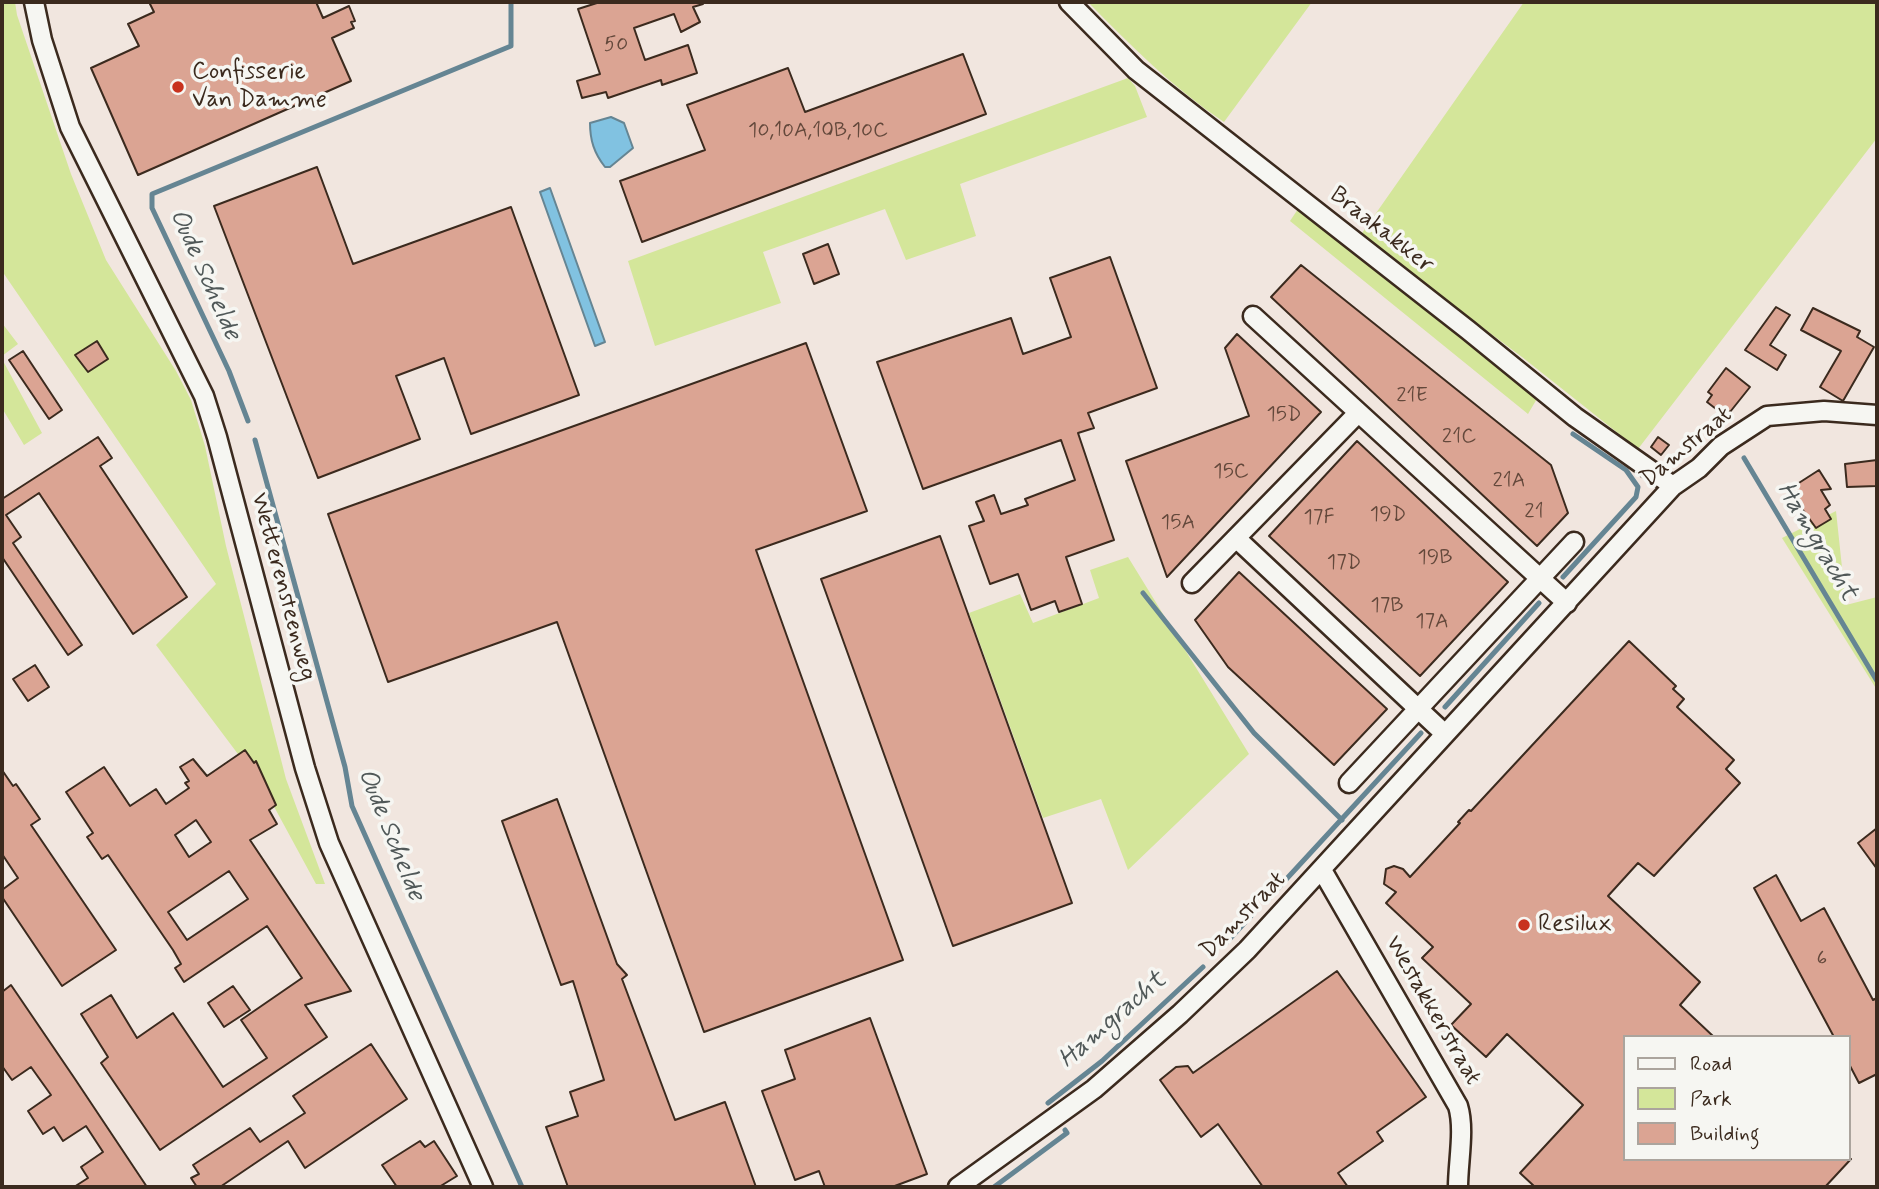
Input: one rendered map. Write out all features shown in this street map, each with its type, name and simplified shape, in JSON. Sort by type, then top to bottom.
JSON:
[{"type":"street","name":"Wetterensteenweg","points":[[34,2],[42,40],[70,127],[204,396],[304,768],[329,843],[483,1187]]},
{"type":"street","name":"Braakakker","points":[[1069,2],[1136,70],[1575,416],[1673,486]]},
{"type":"street","points":[[1253,316],[1567,603]]},
{"type":"street","name":"Damstraat","points":[[958,1187],[1094,1089],[1180,1014],[1247,950],[1673,486],[1699,468],[1721,446],[1767,416],[1824,411],[1877,415]]},
{"type":"street","points":[[1192,583],[1359,413]]},
{"type":"street","points":[[1236,538],[1445,734]]},
{"type":"street","points":[[1349,783],[1574,542]]},
{"type":"street","name":"Westakkerstraat","points":[[1322,870],[1458,1106],[1463,1121],[1458,1155],[1458,1187]]},
{"type":"green space","points":[[2,2],[15,2],[17,15],[71,174],[106,260],[176,371],[191,400],[205,446],[226,546],[286,779],[325,884],[316,884],[265,790],[156,645],[216,584],[2,271]]},
{"type":"green space","points":[[1088,2],[1312,2],[1224,122],[1170,81]]},
{"type":"green space","points":[[1524,2],[1877,2],[1877,138],[1638,449],[1522,357],[1360,236]]},
{"type":"green space","points":[[1128,78],[1135,86],[1147,117],[960,184],[976,236],[906,260],[885,209],[763,252],[781,303],[655,346],[628,261]]},
{"type":"green space","points":[[1298,209],[1538,397],[1528,414],[1290,221]]},
{"type":"green space","points":[[2,323],[18,344],[2,356]]},
{"type":"green space","points":[[2,359],[42,433],[24,445],[2,408]]},
{"type":"green space","points":[[1836,511],[1846,605],[1877,597],[1877,690],[1782,538]]},
{"type":"green space","points":[[1128,557],[1249,754],[1128,870],[1101,799],[1043,818],[969,613],[1020,594],[1033,623],[1099,598],[1090,570]]},
{"type":"water","points":[[611,117],[624,123],[633,148],[610,167],[605,167],[593,146],[590,123]]},
{"type":"water","points":[[550,188],[605,342],[595,346],[540,192]]},
{"type":"building","name":"Confisserie Van Damme","points":[[149,2],[316,2],[323,18],[349,6],[355,21],[351,22],[354,28],[332,38],[351,81],[138,175],[91,68],[139,46],[128,24],[154,12]]},
{"type":"building","points":[[600,2],[703,2],[693,7],[700,22],[681,32],[674,14],[634,28],[645,60],[688,45],[697,73],[662,85],[661,80],[608,98],[606,92],[582,98],[577,81],[600,74],[578,9]]},
{"type":"building","points":[[963,54],[986,114],[642,242],[620,181],[705,150],[687,105],[788,68],[805,112]]},
{"type":"building","points":[[317,167],[353,264],[511,207],[579,395],[471,434],[444,358],[396,376],[420,439],[318,478],[214,206]]},
{"type":"building","points":[[828,244],[839,274],[814,284],[803,254]]},
{"type":"building","points":[[1110,257],[1157,388],[1088,413],[1094,428],[1078,433],[1114,540],[1066,557],[1082,604],[1059,612],[1055,601],[1031,610],[1018,574],[990,584],[969,526],[984,521],[976,502],[994,495],[1001,514],[1028,505],[1025,499],[1075,480],[1061,440],[923,489],[877,362],[1011,318],[1023,354],[1071,337],[1050,278]]},
{"type":"building","points":[[1301,265],[1551,465],[1568,513],[1537,546],[1271,297]]},
{"type":"building","points":[[1776,307],[1790,315],[1770,345],[1786,355],[1777,370],[1745,350]]},
{"type":"building","points":[[1813,308],[1860,331],[1857,337],[1874,347],[1843,401],[1820,387],[1841,351],[1801,330]]},
{"type":"building","points":[[1237,334],[1321,412],[1167,577],[1126,461],[1249,416],[1225,348]]},
{"type":"building","points":[[97,341],[108,359],[88,372],[75,355]]},
{"type":"building","points":[[806,343],[867,511],[756,550],[903,960],[704,1032],[557,622],[388,682],[328,514]]},
{"type":"building","points":[[23,351],[62,410],[49,419],[9,360]]},
{"type":"building","points":[[1726,368],[1750,387],[1730,412],[1723,407],[1720,412],[1707,402],[1712,395],[1708,392]]},
{"type":"building","points":[[98,437],[112,458],[100,466],[187,597],[133,634],[39,493],[6,515],[21,537],[13,543],[82,645],[68,655],[2,557],[2,499]]},
{"type":"building","points":[[1658,437],[1669,445],[1661,455],[1651,447]]},
{"type":"building","points":[[1357,441],[1508,582],[1420,676],[1269,536]]},
{"type":"building","points":[[1877,460],[1877,486],[1847,487],[1845,464]]},
{"type":"building","points":[[1819,470],[1831,489],[1821,490],[1830,505],[1825,509],[1831,519],[1816,528],[1797,502],[1799,501],[1791,488]]},
{"type":"building","points":[[940,536],[1072,903],[953,946],[821,579]]},
{"type":"building","points":[[1239,572],[1387,709],[1334,765],[1228,667],[1195,620]]},
{"type":"building","name":"Resilux","points":[[1629,641],[1676,686],[1673,689],[1684,699],[1677,707],[1734,760],[1726,769],[1740,783],[1654,876],[1638,863],[1608,896],[1700,982],[1680,1005],[1712,1035],[1624,1035],[1624,1161],[1849,1161],[1825,1187],[1535,1187],[1520,1173],[1583,1105],[1507,1034],[1486,1057],[1451,1025],[1471,1004],[1422,958],[1433,947],[1386,903],[1396,892],[1384,884],[1386,869],[1394,866],[1403,869],[1410,877],[1469,810],[1471,811]]},
{"type":"building","points":[[35,665],[49,687],[28,701],[13,679]]},
{"type":"building","points":[[245,750],[254,763],[256,761],[276,805],[269,810],[277,824],[250,840],[351,991],[305,1005],[327,1037],[160,1150],[101,1063],[108,1057],[81,1014],[111,995],[137,1038],[173,1013],[223,1087],[267,1058],[241,1020],[302,978],[267,926],[184,982],[175,968],[181,964],[173,950],[108,855],[102,859],[87,837],[93,833],[66,792],[104,767],[130,806],[156,789],[166,804],[189,788],[185,783],[189,781],[180,767],[193,759],[207,776]],"holes":[[[196,820],[211,842],[189,857],[175,835]],[[229,871],[248,899],[187,940],[168,912]]]},
{"type":"building","points":[[2,770],[13,786],[16,784],[40,819],[31,825],[116,950],[62,986],[2,897],[2,890],[18,878],[2,854]]},
{"type":"building","points":[[557,799],[617,964],[627,975],[622,979],[675,1120],[725,1102],[756,1187],[568,1187],[546,1127],[578,1116],[570,1092],[604,1080],[573,981],[561,985],[502,821]]},
{"type":"building","points":[[1877,828],[1877,869],[1858,843]]},
{"type":"building","points":[[1776,875],[1801,921],[1824,908],[1873,1000],[1877,998],[1877,1074],[1859,1083],[1851,1068],[1851,1035],[1833,1035],[1754,888]]},
{"type":"building","points":[[1337,971],[1426,1097],[1377,1132],[1383,1141],[1338,1173],[1348,1187],[1263,1187],[1218,1124],[1201,1137],[1160,1080],[1176,1067],[1188,1066],[1193,1073]]},
{"type":"building","points":[[11,985],[147,1187],[74,1187],[88,1178],[81,1167],[103,1152],[86,1126],[63,1141],[54,1127],[43,1134],[28,1111],[51,1095],[31,1067],[12,1080],[2,1066],[2,992]]},
{"type":"building","points":[[233,986],[250,1010],[224,1027],[208,1003]]},
{"type":"building","points":[[870,1018],[927,1174],[892,1187],[825,1187],[819,1171],[795,1180],[762,1091],[795,1079],[785,1050]]},
{"type":"building","points":[[371,1044],[407,1099],[305,1168],[288,1141],[220,1187],[197,1187],[191,1178],[199,1174],[193,1165],[250,1128],[260,1142],[305,1113],[293,1096]]},
{"type":"building","points":[[420,1141],[425,1147],[434,1141],[457,1176],[439,1187],[397,1187],[382,1165]]},
{"type":"waterway","name":"Oude Schelde","points":[[248,421],[229,371],[152,208],[152,194],[511,46],[511,2]]},
{"type":"waterway","name":"Hamgracht","points":[[1563,577],[1636,497],[1638,487],[1626,470],[1573,434]]},
{"type":"waterway","name":"Oude Schelde","points":[[255,440],[345,767],[352,806],[522,1187]]},
{"type":"waterway","name":"Hamgracht","points":[[1744,458],[1877,681]]},
{"type":"waterway","points":[[1143,593],[1254,733],[1342,820]]},
{"type":"waterway","name":"Hamgracht","points":[[1445,707],[1539,603]]},
{"type":"waterway","name":"Hamgracht","points":[[1268,899],[1421,733]]},
{"type":"waterway","name":"Hamgracht","points":[[1223,946],[1251,916]]},
{"type":"waterway","name":"Hamgracht","points":[[1048,1103],[1102,1061],[1203,967]]},
{"type":"waterway","name":"Hamgracht","points":[[994,1187],[1067,1133],[1065,1130]]},
{"type":"place","name":"Confisserie Van Damme","points":[[178,87]]},
{"type":"place","name":"Resilux","points":[[1524,925]]}]
